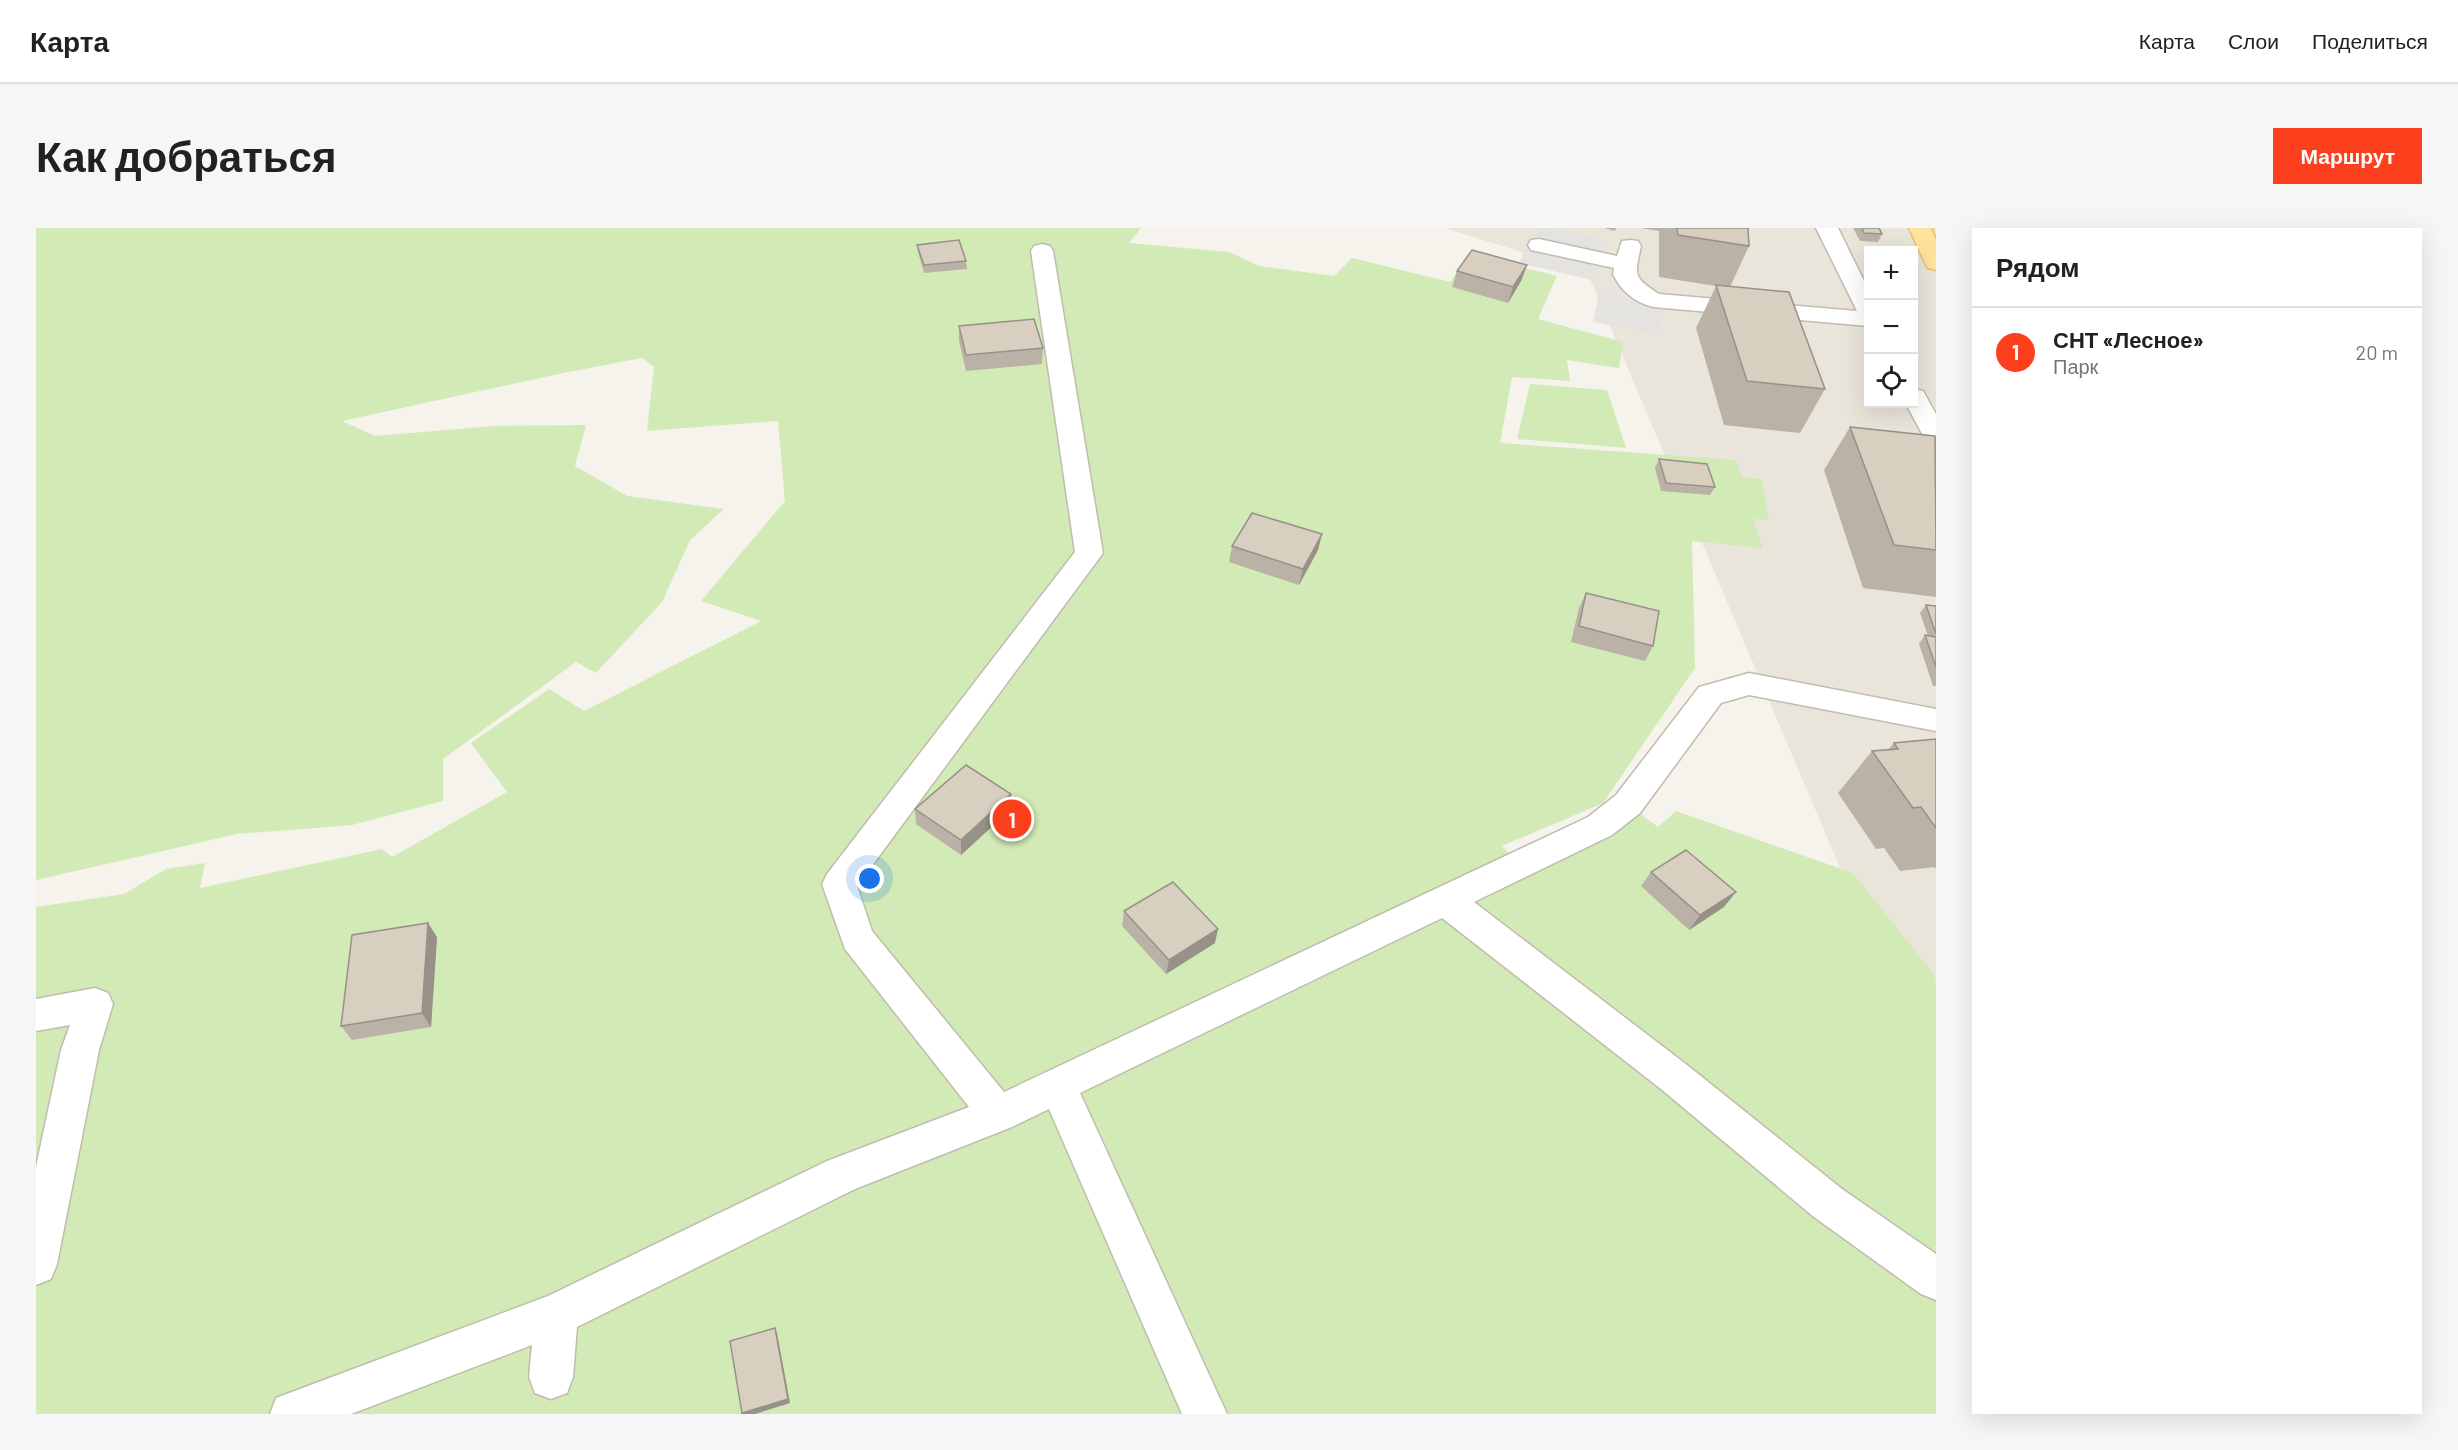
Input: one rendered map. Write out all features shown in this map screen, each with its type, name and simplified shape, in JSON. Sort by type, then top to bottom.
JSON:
[{"type":"main road","points":[[1920,228],[1936,263]]},
{"type":"lane","points":[[1827,228],[1864,301]]},
{"type":"lane","points":[[1539,245],[1628,255],[1624,274],[1641,305],[1662,302],[1864,319]]},
{"type":"lane","points":[[998,1114],[858,938],[839,884],[1089,553],[1042,251]]},
{"type":"lane","points":[[1918,404],[1936,438]]},
{"type":"lane","points":[[292,1414],[557,1314],[841,1175],[998,1114],[1600,826],[1628,804],[1710,695],[1749,684],[1936,720]]},
{"type":"lane","points":[[1445,900],[1674,1077],[1828,1203],[1936,1279]]},
{"type":"lane","points":[[36,1015],[95,1004],[80,1050],[36,1263]]},
{"type":"lane","points":[[1057,1084],[1205,1414]]},
{"type":"lane","points":[[551,1377],[557,1314]]},
{"type":"shaded area","points":[[1444,228],[1936,228],[1936,1094],[1587,272]]},
{"type":"shaded area","points":[[1536,228],[1553,228],[1608,240],[1592,280],[1519,263]]},
{"type":"shaded area","points":[[1600,289],[1663,312],[1659,335],[1593,322]]},
{"type":"green space","points":[[36,228],[1141,228],[1129,243],[1229,252],[1259,266],[1334,276],[1352,258],[1450,282],[1469,254],[1557,276],[1538,319],[1623,342],[1619,368],[1567,360],[1570,381],[1512,377],[1500,443],[1736,460],[1742,477],[1761,479],[1769,520],[1753,519],[1763,548],[1692,541],[1695,668],[1603,803],[1502,846],[1517,862],[1635,810],[1658,827],[1676,811],[1853,873],[1933,973],[1936,987],[1936,1414],[36,1414],[36,907],[124,894],[166,869],[205,863],[200,888],[382,849],[392,857],[507,792],[471,743],[549,689],[584,711],[761,621],[701,601],[785,501],[778,421],[647,431],[654,367],[642,358],[342,421],[375,436],[495,426],[586,425],[575,466],[627,496],[724,509],[690,540],[662,602],[596,673],[576,662],[443,759],[443,801],[352,825],[237,834],[36,880]]},
{"type":"green space","points":[[1530,384],[1607,390],[1626,448],[1517,439]]},
{"type":"building","points":[[1677,228],[1748,228],[1749,246],[1678,235]]},
{"type":"building","points":[[1862,228],[1879,228],[1882,234],[1864,233]]},
{"type":"building","points":[[959,240],[966,261],[924,265],[917,245]]},
{"type":"building","points":[[1472,250],[1527,265],[1513,287],[1457,271]]},
{"type":"building","points":[[1716,285],[1789,292],[1825,389],[1747,381]]},
{"type":"building","points":[[1034,319],[1043,348],[966,355],[959,326]]},
{"type":"building","points":[[1850,427],[1935,436],[1936,550],[1894,545]]},
{"type":"building","points":[[1659,459],[1707,464],[1715,487],[1666,483]]},
{"type":"building","points":[[1252,513],[1322,534],[1303,569],[1232,546]]},
{"type":"building","points":[[1586,593],[1659,611],[1653,646],[1579,626]]},
{"type":"building","points":[[1926,605],[1936,606],[1936,634]]},
{"type":"building","points":[[1925,635],[1936,637],[1936,667]]},
{"type":"building","points":[[1936,739],[1936,828],[1921,807],[1913,808],[1872,751],[1898,749],[1894,743]]},
{"type":"building","points":[[966,765],[1011,794],[961,840],[915,809]]},
{"type":"building","points":[[1686,850],[1736,892],[1700,915],[1651,872]]},
{"type":"building","points":[[1173,882],[1218,929],[1169,960],[1124,911]]},
{"type":"building","points":[[428,923],[422,1013],[341,1026],[352,935]]},
{"type":"building","points":[[775,1328],[788,1399],[742,1413],[730,1341]]},
{"type":"place","name":"СНТ «Лесное»","points":[[1012,819]]}]
